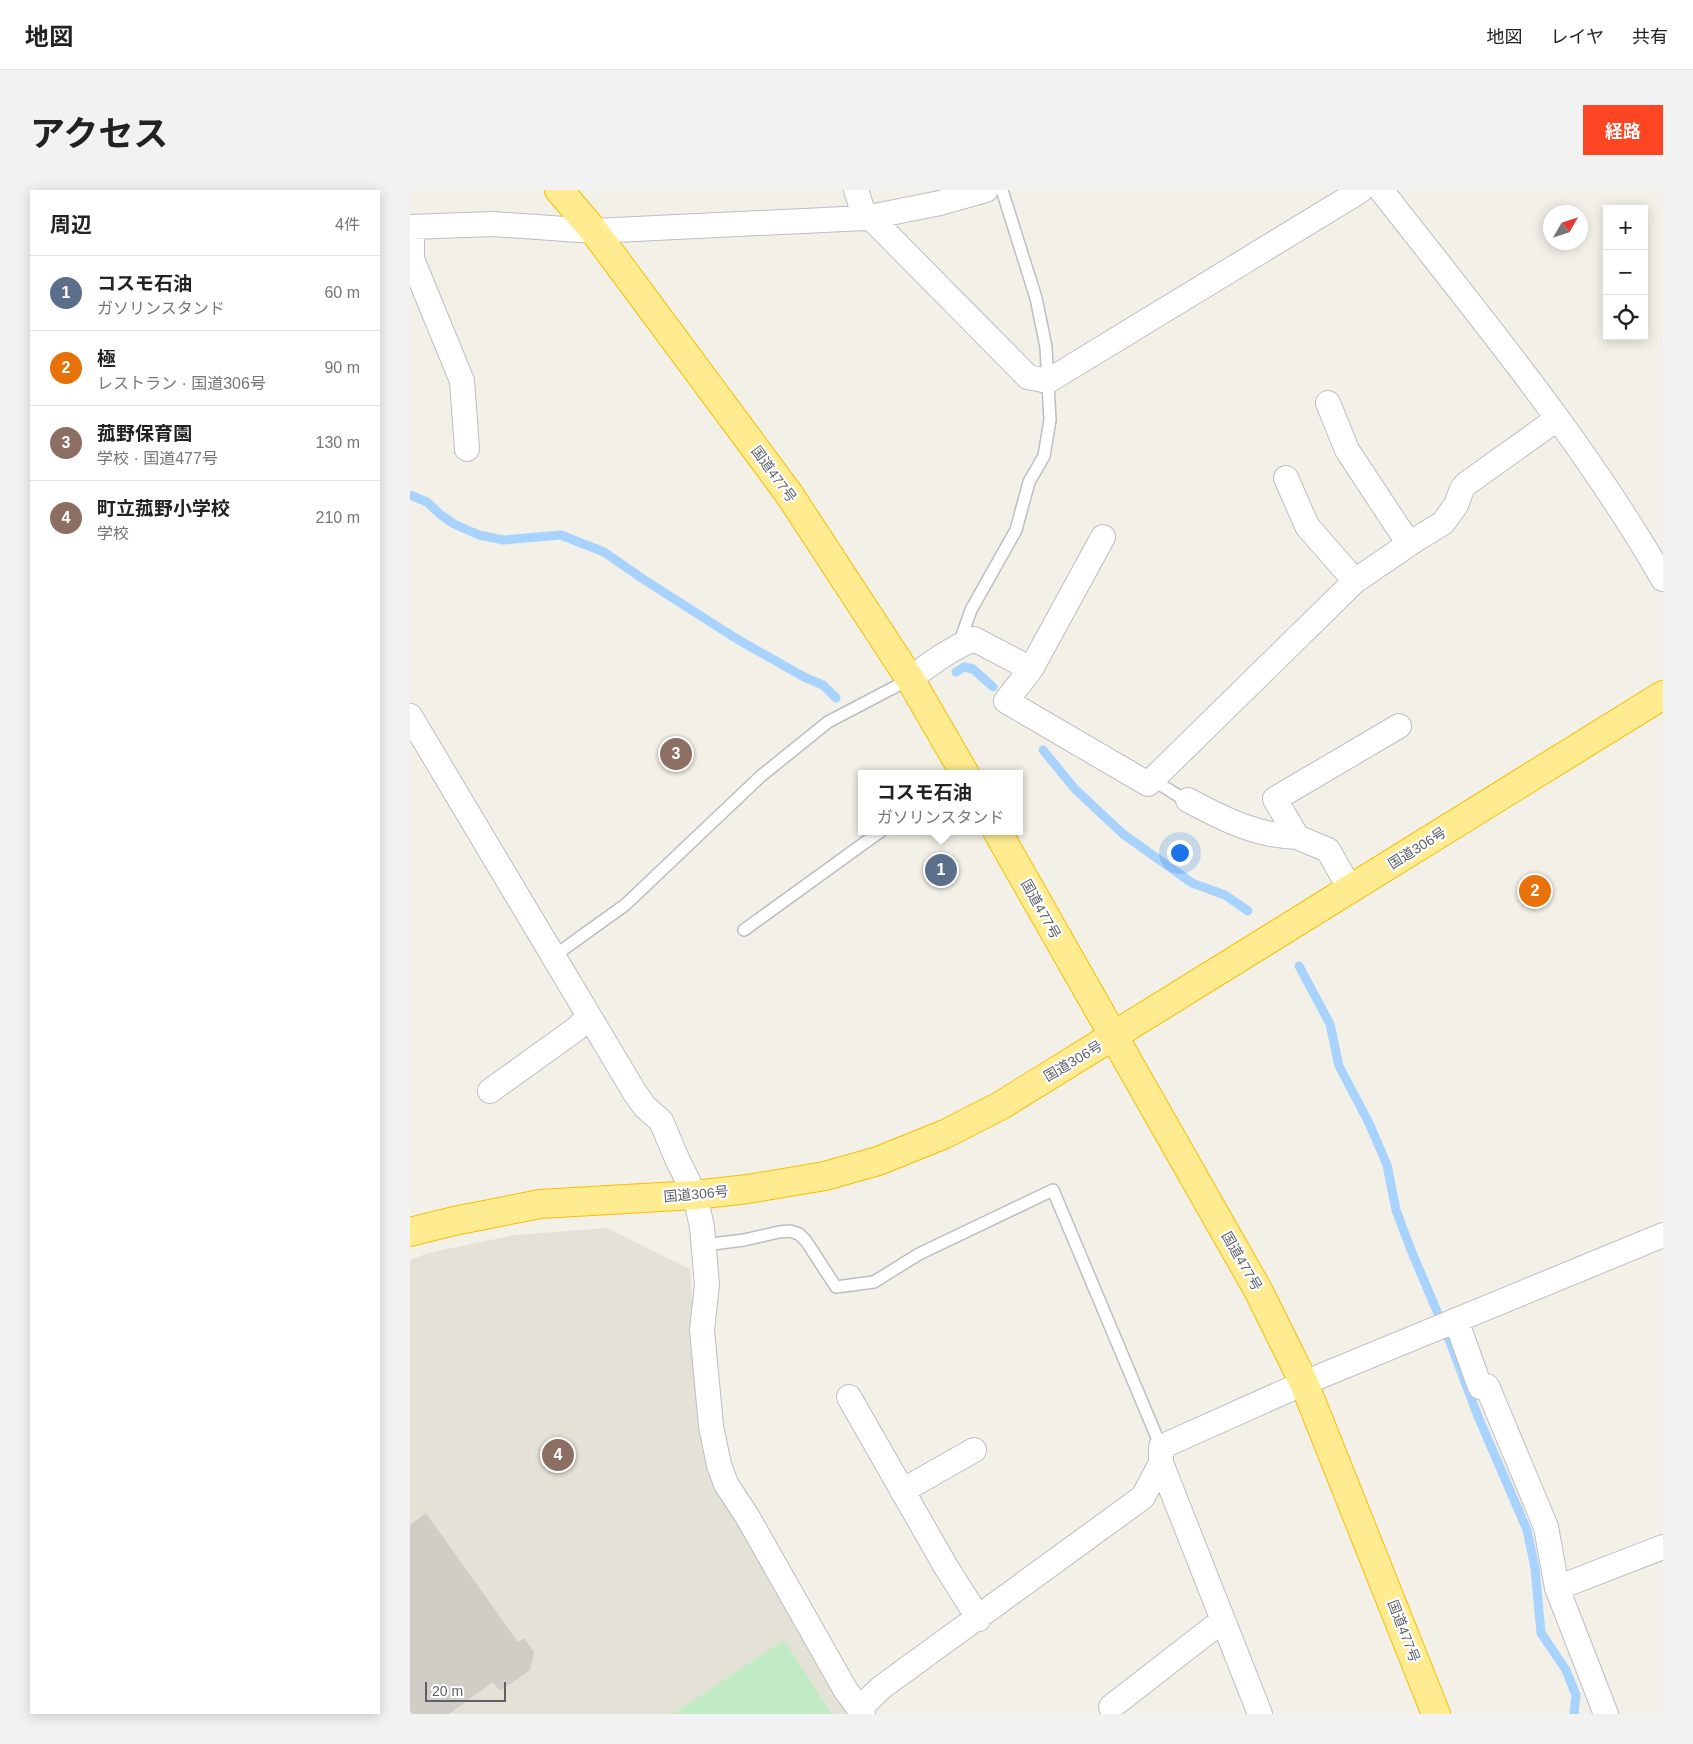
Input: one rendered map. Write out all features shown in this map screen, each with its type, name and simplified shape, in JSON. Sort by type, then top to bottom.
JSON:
[{"type":"highway","name":"国道477号","points":[[559,190],[594,231],[789,494],[910,679],[960,770]]},
{"type":"highway","name":"国道306号","points":[[412,1232],[482,1215],[540,1204],[695,1195],[748,1189],[825,1176],[878,1161],[945,1134],[1000,1106],[1663,695]]},
{"type":"highway","name":"国道477号","points":[[999,835],[1258,1290],[1304,1382],[1436,1714]]},
{"type":"street","points":[[856,190],[867,218],[1028,377],[1048,380],[1366,190],[1557,419],[1619,505],[1663,579]]},
{"type":"street","points":[[467,449],[462,381],[412,259],[411,227],[493,224],[594,231],[867,218],[940,203],[986,190]]},
{"type":"street","points":[[1328,403],[1346,450],[1408,544]]},
{"type":"street","points":[[1103,537],[1031,669],[1006,701],[1148,784],[1355,581],[1408,544],[1443,524],[1456,505],[1466,484],[1557,419]]},
{"type":"street","points":[[1286,478],[1307,526],[1355,581]]},
{"type":"street","points":[[910,679],[958,645],[974,639],[1031,669]]},
{"type":"street","points":[[410,716],[634,1093],[645,1107],[661,1121],[695,1195],[702,1226],[707,1285],[702,1330],[710,1426],[719,1465],[726,1484],[747,1516],[845,1689],[861,1711],[882,1687],[1144,1497],[1161,1455],[1304,1382],[1663,1236]]},
{"type":"street","points":[[1297,837],[1276,799],[1399,726]]},
{"type":"street","points":[[1188,800],[1225,820],[1259,832],[1297,837],[1328,850],[1350,889]]},
{"type":"street","points":[[490,1091],[576,1029],[589,1016]]},
{"type":"street","points":[[1454,1321],[1480,1387],[1487,1386],[1546,1527],[1557,1588],[1606,1714]]},
{"type":"street","points":[[849,1396],[946,1567],[979,1618]]},
{"type":"street","points":[[902,1491],[974,1450]]},
{"type":"street","points":[[1161,1455],[1260,1714]]},
{"type":"street","points":[[1557,1588],[1663,1547]]},
{"type":"street","points":[[1111,1707],[1223,1620]]},
{"type":"lane","points":[[958,645],[971,610],[1016,530],[1029,482],[1044,456],[1050,420],[1046,347],[1036,298],[1002,190]]},
{"type":"lane","points":[[554,956],[625,905],[761,776],[828,722],[910,679]]},
{"type":"lane","points":[[1153,780],[1188,800]]},
{"type":"lane","points":[[744,930],[875,835]]},
{"type":"lane","points":[[704,1245],[790,1231],[799,1234],[806,1240],[836,1288],[874,1282],[919,1254],[1053,1190],[1161,1455]]},
{"type":"shaded area","points":[[607,1228],[690,1269],[700,1427],[850,1714],[410,1714],[410,1260],[428,1253],[515,1235]]},
{"type":"green space","points":[[784,1640],[832,1714],[673,1714]]},
{"type":"building","points":[[426,1513],[518,1642],[524,1638],[534,1652],[530,1670],[500,1691],[493,1682],[449,1714],[413,1714],[410,1710],[410,1525]]},
{"type":"waterway","points":[[410,495],[427,502],[454,524],[479,535],[503,540],[561,535],[604,552],[737,639],[804,677],[823,685],[836,698]]},
{"type":"waterway","points":[[956,672],[964,667],[973,669],[993,687]]},
{"type":"waterway","points":[[1043,750],[1075,789],[1123,834],[1192,883],[1225,895],[1248,911]]},
{"type":"waterway","points":[[1299,966],[1330,1024],[1339,1066],[1369,1123],[1387,1165],[1396,1210],[1411,1250],[1450,1342],[1477,1414],[1527,1530],[1535,1568],[1541,1633],[1566,1670],[1576,1695],[1574,1714]]},
{"type":"place","name":"菰野保育園","points":[[676,754]]},
{"type":"place","name":"コスモ石油","points":[[941,870]]},
{"type":"place","name":"極","points":[[1535,891]]},
{"type":"place","name":"町立菰野小学校","points":[[558,1455]]}]
